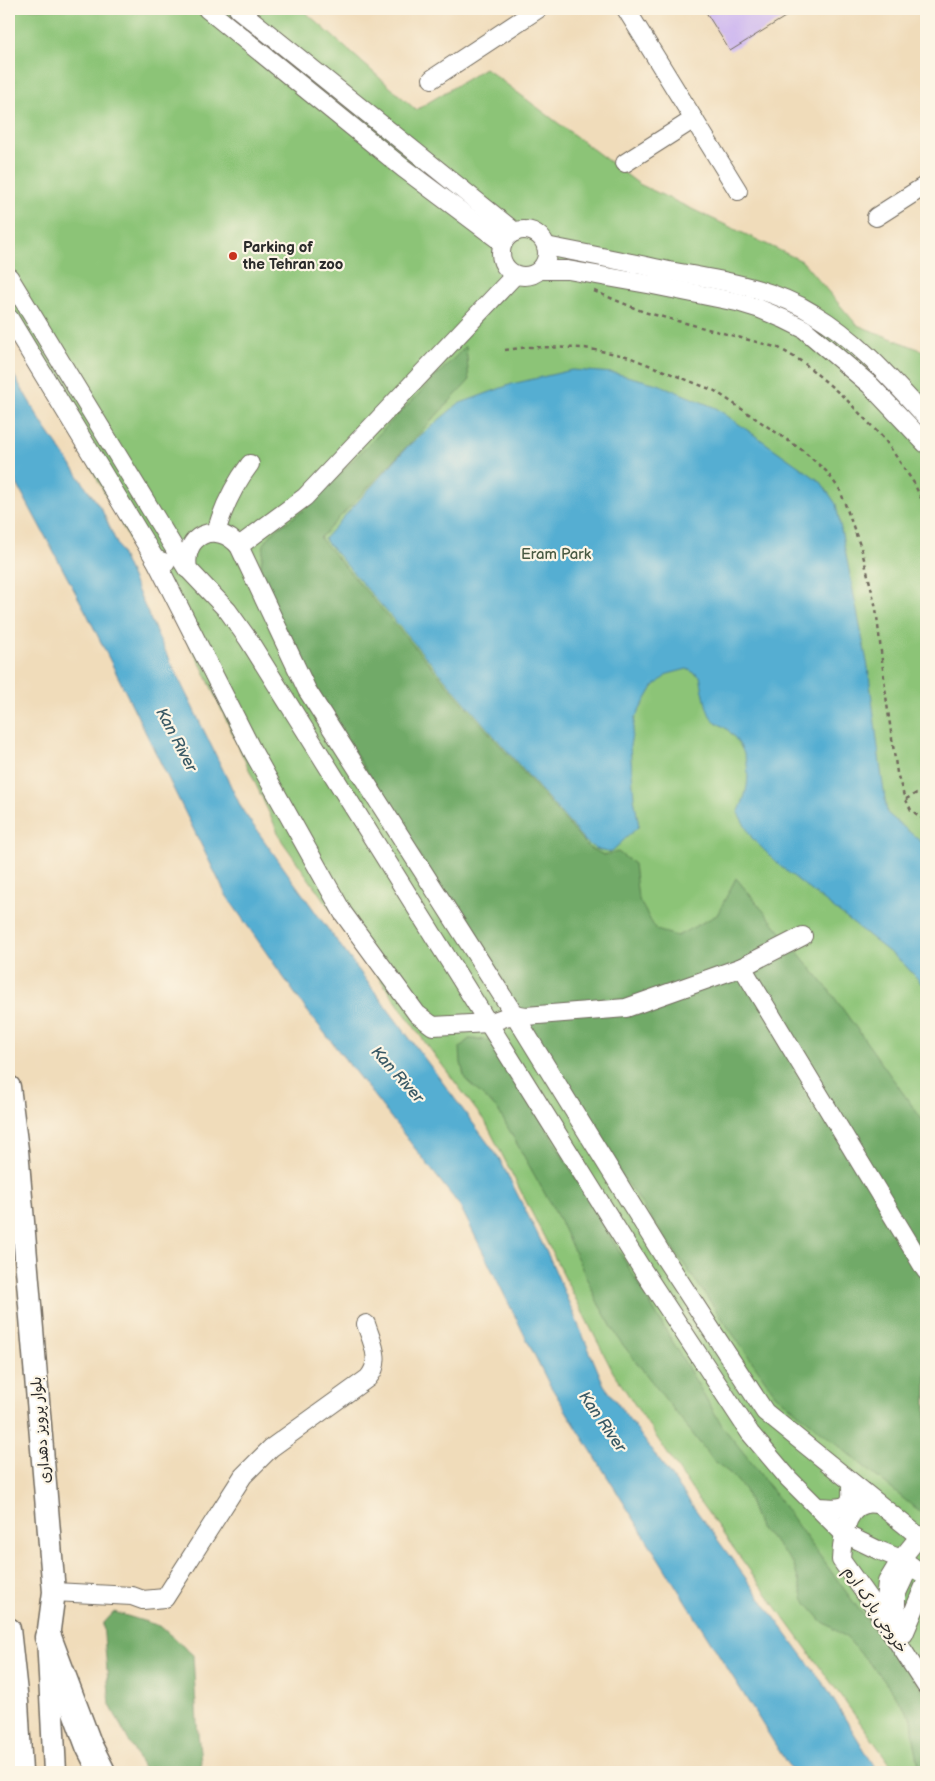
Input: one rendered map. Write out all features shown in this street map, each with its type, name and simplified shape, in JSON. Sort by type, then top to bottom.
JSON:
[{"type":"highway","points":[[48,1637],[88,1746],[102,1772]]},
{"type":"main road","name":"بلوار پرویز دهداری","points":[[9,1088],[18,1159],[54,1592],[48,1637],[55,1772]]},
{"type":"main road","points":[[9,1629],[17,1702],[21,1772]]},
{"type":"street","points":[[207,9],[403,168],[509,237]]},
{"type":"street","points":[[238,9],[509,237]]},
{"type":"street","points":[[432,79],[538,9]]},
{"type":"street","points":[[626,9],[738,191]]},
{"type":"street","points":[[624,163],[694,119]]},
{"type":"street","points":[[876,217],[926,185]]},
{"type":"street","points":[[540,270],[546,259],[546,246],[542,239],[530,231],[509,237],[500,254],[506,269],[515,275],[528,276],[540,270],[568,270],[727,300],[760,309],[804,329],[870,385],[926,444]]},
{"type":"street","points":[[546,246],[742,285],[779,296],[814,313],[850,340],[926,416]]},
{"type":"street","points":[[239,546],[305,497],[515,275]]},
{"type":"street","points":[[9,277],[188,569],[228,611],[248,639],[642,1269],[750,1433],[789,1479],[843,1533],[911,1568]]},
{"type":"street","points":[[9,318],[155,559],[253,752],[348,919],[417,1014],[433,1026],[489,1023],[514,1014],[526,1016],[626,1008],[742,968],[803,936]]},
{"type":"street","points":[[870,385],[883,371]]},
{"type":"street","points":[[216,532],[222,512],[250,464]]},
{"type":"street","points":[[188,569],[186,561],[188,552],[192,544],[206,533],[216,532],[225,534],[239,546],[307,690],[514,1014],[662,1254],[766,1412],[923,1540],[911,1568],[896,1595],[896,1618],[904,1634]]},
{"type":"street","points":[[155,559],[188,569]]},
{"type":"street","points":[[742,968],[926,1271]]},
{"type":"street","points":[[642,1269],[662,1254]]},
{"type":"street","points":[[54,1592],[132,1596],[143,1600],[165,1598],[243,1476],[271,1448],[368,1378],[373,1372],[377,1363],[376,1351],[366,1324]]},
{"type":"street","points":[[818,1507],[842,1508],[848,1504],[852,1497],[850,1481]]},
{"type":"street","points":[[843,1533],[854,1510],[865,1504],[878,1504]]},
{"type":"street","name":"خروجی پارک ارم","points":[[843,1533],[841,1560],[882,1611],[926,1686]]},
{"type":"street","points":[[911,1568],[877,1576],[876,1596],[882,1611],[904,1634],[922,1657]]},
{"type":"street","points":[[904,1634],[911,1568]]},
{"type":"path","points":[[589,289],[644,312],[779,348],[804,363],[846,400],[885,440],[914,483],[926,509]]},
{"type":"path","points":[[504,350],[528,347],[585,348],[626,356],[715,391],[802,450],[826,471],[840,490],[862,551],[876,608],[897,773],[911,810],[926,822]]},
{"type":"path","points":[[906,799],[926,788]]},
{"type":"green space","name":"Eram Park","points":[[9,9],[302,9],[416,110],[485,68],[639,184],[802,261],[857,325],[926,352],[926,1772],[896,1772],[700,1502],[613,1372],[486,1123],[424,1041],[282,841],[202,667],[144,567],[33,358],[9,326]]},
{"type":"green space","points":[[466,346],[469,381],[320,538],[589,848],[604,855],[618,852],[634,864],[638,898],[656,930],[677,936],[717,915],[736,878],[829,990],[926,1125],[926,1517],[775,1394],[622,1176],[311,683],[265,591],[261,565],[264,544],[273,532],[304,510]]},
{"type":"green space","points":[[469,1039],[494,1040],[723,1427],[755,1467],[879,1637],[915,1679],[926,1696],[926,1772],[920,1772],[912,1719],[880,1675],[847,1638],[822,1621],[804,1600],[794,1565],[774,1541],[759,1528],[745,1490],[732,1475],[713,1460],[620,1341],[599,1305],[559,1219],[498,1110],[465,1079],[460,1047]]},
{"type":"green space","points":[[114,1612],[160,1626],[193,1655],[202,1772],[145,1772],[110,1705],[103,1624]]},
{"type":"water","name":"Kan River","points":[[9,367],[42,423],[102,510],[157,634],[243,811],[319,917],[499,1158],[551,1261],[604,1385],[825,1686],[878,1772],[795,1772],[788,1765],[548,1382],[460,1206],[305,1008],[226,895],[87,614],[9,469]]},
{"type":"water","points":[[572,370],[614,373],[658,384],[716,408],[821,482],[836,504],[868,667],[887,813],[926,846],[926,988],[903,963],[780,866],[752,838],[738,813],[748,781],[746,760],[737,741],[729,731],[709,714],[700,676],[687,669],[668,674],[653,687],[635,718],[630,746],[634,798],[639,826],[612,851],[601,851],[584,840],[324,539],[408,446],[458,404],[512,384]]},
{"type":"building","points":[[704,9],[798,9],[730,51]]},
{"type":"place","name":"Parking of the Tehran zoo","points":[[233,256]]}]
